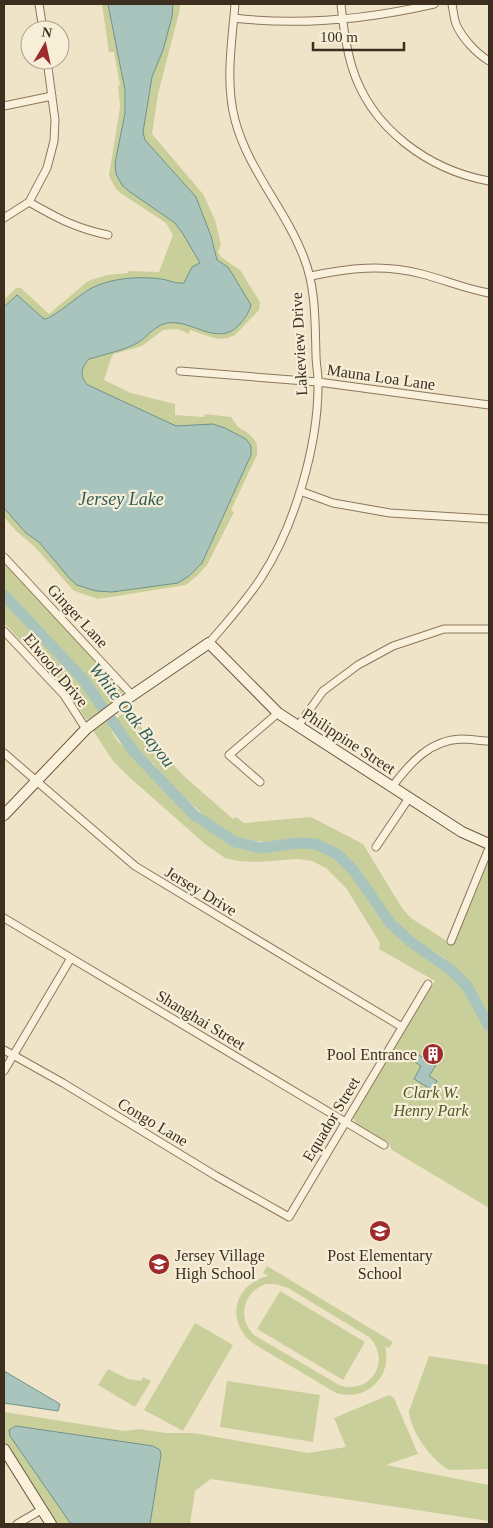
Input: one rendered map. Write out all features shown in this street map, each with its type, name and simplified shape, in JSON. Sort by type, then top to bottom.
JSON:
[{"type":"street","points":[[40,4],[42,20]]},
{"type":"street","name":"Lakeview Drive","points":[[4,815],[86,729],[132,695],[209,643],[261,578],[285,534],[300,491],[314,426],[318,382],[316,330],[310,276],[297,241],[249,156],[236,122],[230,94],[235,4]]},
{"type":"street","points":[[341,4],[342,18],[353,69],[372,107],[385,124],[414,151],[432,162],[472,178],[489,181]]},
{"type":"street","points":[[234,18],[311,22],[397,12],[434,4]]},
{"type":"street","points":[[452,4],[456,24],[468,42],[483,58],[489,61]]},
{"type":"street","points":[[4,218],[29,202],[47,168],[54,141],[55,120],[48,70]]},
{"type":"street","points":[[4,106],[52,96]]},
{"type":"street","points":[[29,202],[76,227],[108,235]]},
{"type":"street","points":[[310,276],[355,268],[390,268],[422,274],[467,288],[489,292]]},
{"type":"street","name":"Mauna Loa Lane","points":[[180,371],[318,382],[489,405]]},
{"type":"street","points":[[300,491],[333,503],[390,513],[489,519]]},
{"type":"street","name":"Ginger Lane","points":[[4,557],[132,695]]},
{"type":"street","points":[[298,726],[323,691],[358,665],[393,646],[444,628],[489,629]]},
{"type":"street","name":"Elwood Drive","points":[[4,631],[64,695],[86,729]]},
{"type":"street","name":"Philippine Street","points":[[209,643],[278,713],[462,832],[489,844]]},
{"type":"street","points":[[260,782],[229,755],[278,713]]},
{"type":"street","points":[[392,787],[408,765],[424,752],[440,743],[461,739],[489,741]]},
{"type":"street","name":"Jersey Drive","points":[[4,753],[142,871],[402,1027]]},
{"type":"street","points":[[376,847],[409,798]]},
{"type":"street","points":[[451,941],[489,848]]},
{"type":"street","name":"Shanghai Street","points":[[4,918],[384,1145]]},
{"type":"street","points":[[4,1071],[70,958]]},
{"type":"street","name":"Equador Street","points":[[289,1217],[428,984]]},
{"type":"street","name":"Congo Lane","points":[[4,1050],[63,1083],[216,1176],[289,1217]]},
{"type":"street","points":[[4,1449],[51,1524]]},
{"type":"street","points":[[17,1524],[41,1510]]},
{"type":"green space","name":"Jersey Lake","points":[[102,4],[180,4],[158,94],[152,134],[203,194],[215,220],[221,244],[218,252],[221,257],[240,270],[260,302],[259,310],[235,335],[228,338],[217,339],[190,330],[189,334],[178,329],[163,330],[142,346],[114,354],[111,358],[104,380],[131,393],[175,404],[175,415],[204,417],[205,414],[231,417],[238,427],[254,439],[257,444],[257,455],[231,510],[234,512],[207,565],[197,576],[186,585],[98,599],[73,590],[34,546],[17,532],[4,517],[4,300],[16,288],[21,288],[49,314],[88,281],[107,275],[128,273],[128,271],[159,272],[173,235],[166,223],[116,189],[109,175],[120,107],[118,85],[120,85],[114,52],[109,52]]},
{"type":"green space","points":[[4,561],[123,689],[122,696],[88,720],[67,690],[4,623]]},
{"type":"green space","points":[[126,704],[151,742],[186,778],[233,819],[236,817],[244,823],[311,817],[363,844],[402,908],[411,918],[453,945],[489,858],[489,1019],[467,978],[443,957],[406,934],[393,920],[361,871],[345,858],[320,842],[308,839],[276,843],[241,840],[216,826],[174,788],[153,763],[136,748],[116,719],[125,711],[122,706]]},
{"type":"green space","name":"Clark W. Henry Park","points":[[106,721],[118,741],[128,748],[156,782],[183,809],[235,847],[255,851],[270,851],[299,846],[313,848],[343,864],[395,934],[407,945],[452,975],[464,989],[489,1034],[489,1208],[392,1150],[388,1142],[356,1124],[353,1117],[435,981],[379,949],[380,943],[346,888],[326,868],[312,861],[298,859],[258,862],[238,861],[225,858],[205,844],[113,761],[92,729]]},
{"type":"green space","points":[[267,1266],[393,1342],[389,1348],[385,1346],[385,1368],[375,1384],[357,1394],[336,1393],[254,1344],[239,1326],[236,1315],[237,1305],[247,1287],[256,1280],[268,1276],[263,1273]],"holes":[[[266,1284],[275,1284],[288,1288],[369,1337],[376,1346],[379,1356],[375,1374],[369,1381],[350,1387],[339,1385],[254,1335],[245,1321],[245,1306],[252,1293],[258,1288]]]},
{"type":"green space","points":[[280,1291],[365,1342],[343,1380],[257,1329]]},
{"type":"green space","points":[[195,1323],[233,1345],[183,1431],[144,1410]]},
{"type":"green space","points":[[429,1356],[489,1365],[489,1469],[450,1470],[436,1460],[417,1436],[409,1411]]},
{"type":"green space","points":[[108,1369],[128,1379],[141,1381],[143,1377],[151,1381],[135,1407],[98,1385]]},
{"type":"green space","points":[[227,1381],[320,1395],[313,1442],[220,1427]]},
{"type":"green space","points":[[389,1395],[394,1398],[418,1454],[386,1465],[489,1485],[489,1521],[211,1479],[195,1491],[190,1524],[58,1524],[4,1440],[4,1412],[125,1431],[139,1429],[166,1433],[194,1433],[308,1453],[346,1447],[334,1418]]},
{"type":"water","name":"Jersey Lake","points":[[108,4],[173,4],[172,17],[163,50],[152,77],[143,132],[145,140],[196,197],[211,236],[217,260],[228,267],[251,305],[244,320],[231,331],[222,334],[181,324],[161,325],[134,345],[89,359],[84,366],[82,375],[88,385],[176,426],[213,424],[225,428],[246,439],[251,446],[251,455],[202,563],[189,576],[178,583],[112,592],[96,591],[77,585],[39,542],[26,533],[4,508],[4,307],[17,295],[44,319],[49,318],[90,289],[103,283],[119,279],[145,278],[184,283],[192,267],[200,263],[175,223],[130,192],[122,185],[116,174],[115,163],[125,113],[125,90]]},
{"type":"water","points":[[419,1055],[436,1065],[429,1076],[437,1081],[432,1090],[414,1079],[421,1066],[415,1062]]},
{"type":"water","points":[[4,1371],[60,1404],[58,1411],[4,1403]]},
{"type":"water","points":[[16,1426],[153,1446],[160,1450],[161,1455],[150,1524],[71,1524],[10,1436],[9,1430]]},
{"type":"waterway","name":"White Oak Bayou","points":[[4,595],[82,678],[134,752],[194,815],[235,842],[261,848],[298,843],[316,844],[337,854],[355,872],[390,923],[411,942],[451,970],[467,986],[489,1026]]},
{"type":"place","name":"Pool Entrance","points":[[433,1054]]},
{"type":"place","name":"Post Elementary School","points":[[380,1231]]},
{"type":"place","name":"Jersey Village High School","points":[[159,1264]]}]
